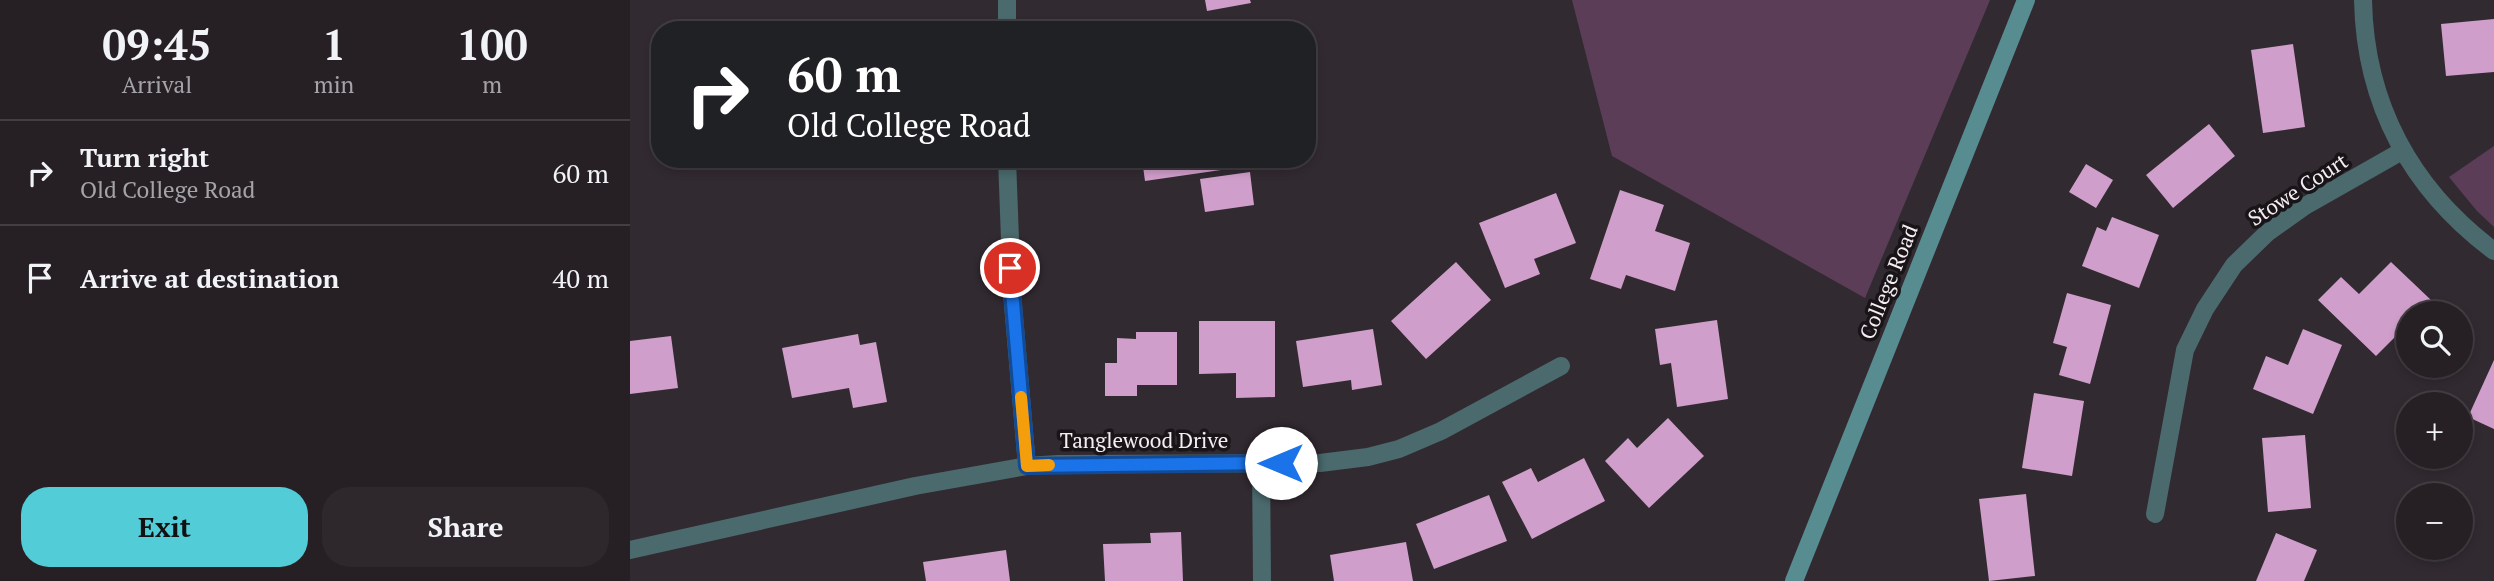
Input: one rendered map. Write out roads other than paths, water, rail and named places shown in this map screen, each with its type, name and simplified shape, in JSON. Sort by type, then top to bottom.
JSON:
[{"type":"main road","name":"College Road","points":[[1794,581],[2026,0]]},
{"type":"street","points":[[1007,0],[1007,21]]},
{"type":"street","points":[[2363,0],[2372,73],[2402,151],[2448,212],[2494,251]]},
{"type":"street","name":"Stowe Court","points":[[2155,514],[2185,350],[2205,309],[2234,265],[2267,233],[2305,206],[2402,151]]},
{"type":"street","points":[[1006,168],[1012,293],[1027,466]]},
{"type":"street","name":"Tanglewood Drive","points":[[630,550],[915,486],[1027,466],[1320,463],[1368,457],[1399,449],[1441,431],[1561,366]]},
{"type":"street","points":[[1261,463],[1262,581]]}]
